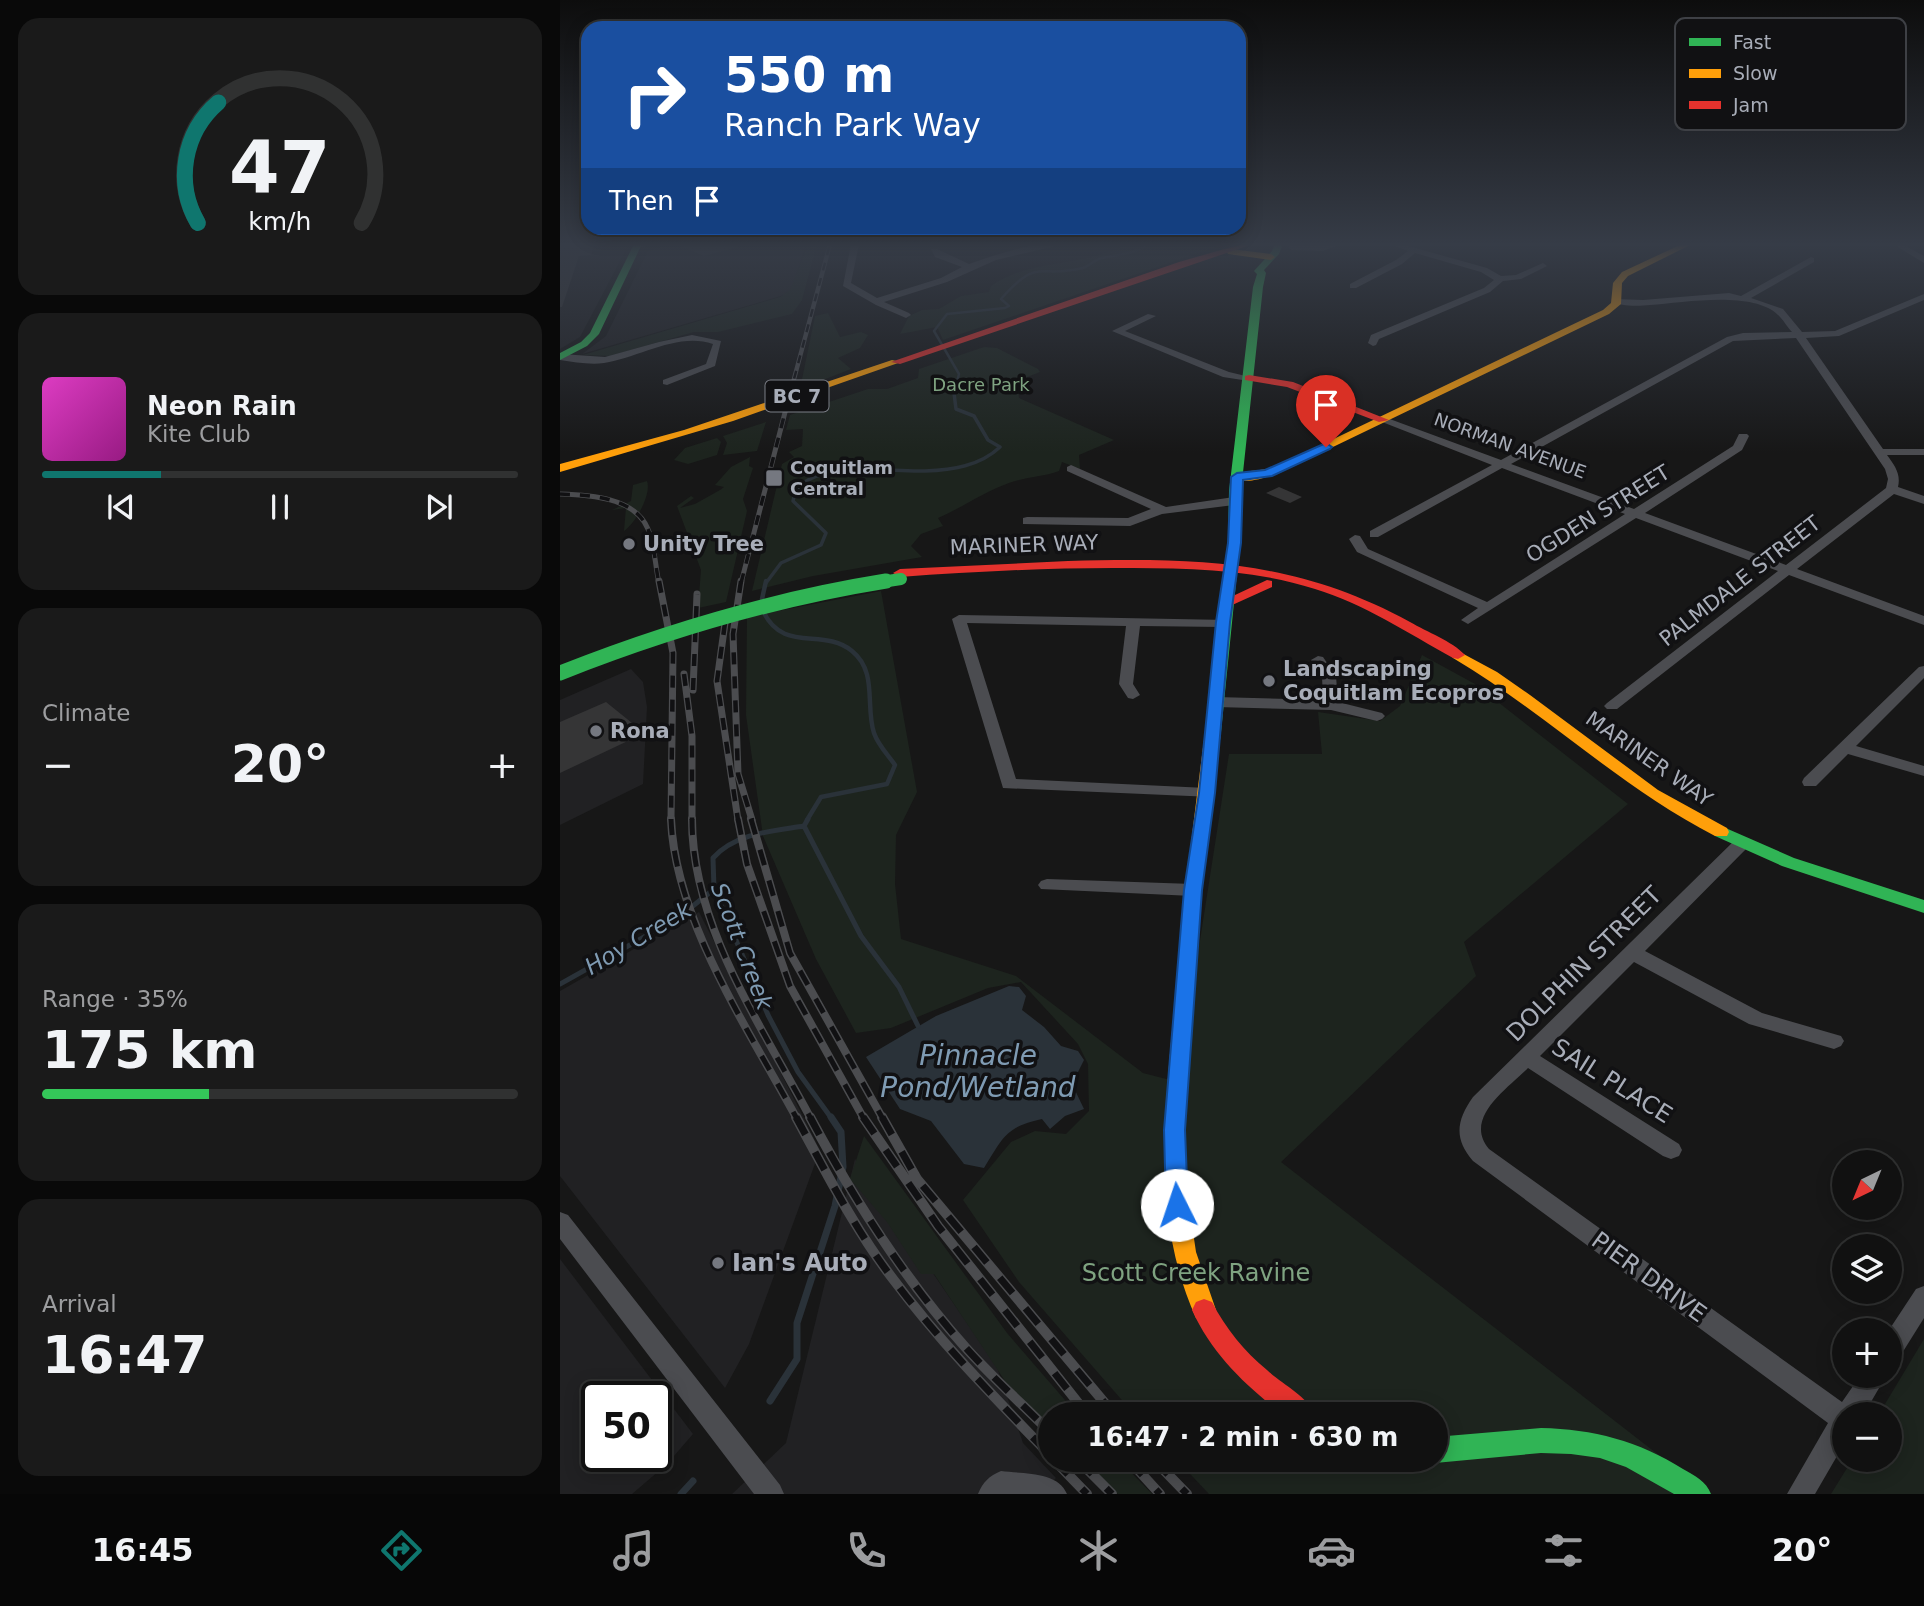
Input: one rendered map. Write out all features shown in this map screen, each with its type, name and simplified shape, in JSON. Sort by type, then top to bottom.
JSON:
[{"type":"main road","points":[[561,357],[584,344],[594,334],[604,314]]},
{"type":"main road","name":"BC 7","points":[[560,478],[760,417],[958,343],[1047,314]]},
{"type":"main road","points":[[1255,314],[1234,500],[1234,543],[1225,603],[1207,793],[1193,890],[1174,1130],[1174,1178],[1180,1232],[1193,1285],[1215,1332],[1257,1380],[1286,1402]]},
{"type":"main road","points":[[1237,477],[1256,476],[1278,470],[1596,314]]},
{"type":"main road","name":"BC 7","points":[[560,468],[659,443],[936,351]]},
{"type":"main road","name":"NORMAN AVENUE","points":[[1249,378],[1289,384],[1383,420]]},
{"type":"main road","points":[[1187,564],[1234,543]]},
{"type":"main road","points":[[1225,603],[1270,579],[1234,543]]},
{"type":"main road","name":"MARINER WAY","points":[[560,663],[662,627],[763,598],[839,582],[1034,564],[1187,564],[1349,597],[1480,666],[1528,697],[1663,800],[1742,843],[1788,862],[1924,907]]},
{"type":"main road","name":"MARINER WAY","points":[[560,673],[648,639],[727,614],[901,576],[1229,572]]},
{"type":"main road","points":[[1448,1449],[1537,1439],[1588,1441],[1644,1460],[1698,1494]]},
{"type":"street","points":[[1373,343],[1374,337],[1430,314]]},
{"type":"street","points":[[1782,314],[1893,474],[1892,489],[1924,500]]},
{"type":"street","points":[[1374,534],[1727,340],[1743,336],[1840,333],[1885,314]]},
{"type":"street","name":"NORMAN AVENUE","points":[[1151,316],[1116,331],[1227,374],[1249,378]]},
{"type":"street","points":[[561,357],[600,361],[682,340],[711,339],[718,343],[710,366],[667,382]]},
{"type":"street","name":"NORMAN AVENUE","points":[[1383,420],[1924,621]]},
{"type":"street","name":"OGDEN STREET","points":[[1468,620],[1738,448],[1743,436]]},
{"type":"street","points":[[1879,452],[1924,452]]},
{"type":"street","points":[[1071,469],[1161,510],[1177,511],[1234,500]]},
{"type":"street","name":"PALMDALE STREET","points":[[1612,706],[1892,489]]},
{"type":"street","points":[[1027,521],[1130,522],[1161,510]]},
{"type":"street","points":[[1355,538],[1363,552],[1488,607]]},
{"type":"street","points":[[1207,793],[1009,784],[960,619],[1223,622]]},
{"type":"street","points":[[1133,695],[1126,684],[1134,621]]},
{"type":"street","points":[[1318,660],[1329,676],[1331,705]]},
{"type":"street","points":[[1810,782],[1924,670]]},
{"type":"street","points":[[1216,702],[1331,705],[1377,716]]},
{"type":"street","points":[[1845,748],[1924,771]]},
{"type":"street","name":"DOLPHIN STREET","points":[[1467,1125],[1480,1103],[1742,843]]},
{"type":"street","points":[[1047,885],[1193,890]]},
{"type":"street","points":[[1633,953],[1755,1019],[1834,1041]]},
{"type":"street","name":"SAIL PLACE","points":[[1526,1057],[1671,1150]]},
{"type":"street","name":"PIER DRIVE","points":[[1467,1125],[1472,1146],[1481,1155],[1832,1411]]},
{"type":"street","points":[[560,1222],[771,1494]]},
{"type":"street","points":[[1902,1331],[1924,1297]]},
{"type":"street","points":[[1800,1494],[1832,1440]]},
{"type":"street","points":[[996,1489],[1051,1491],[1054,1494]]},
{"type":"shaded area","points":[[560,314],[592,314],[580,337],[560,349]]},
{"type":"shaded area","points":[[617,314],[720,314],[582,354],[606,336]]},
{"type":"shaded area","points":[[631,669],[643,682],[647,707],[643,784],[560,825],[560,700]]},
{"type":"shaded area","points":[[699,912],[820,1150],[749,1344],[725,1388],[560,1176],[560,991]]},
{"type":"shaded area","points":[[855,1159],[997,1367],[1023,1443],[1038,1459],[1038,1472],[1050,1472],[1056,1478],[1040,1494],[732,1494],[786,1443]]},
{"type":"shaded area","points":[[560,1259],[653,1381],[581,1381],[581,1472],[658,1472],[632,1494],[560,1494]]},
{"type":"shaded area","points":[[672,1406],[693,1434],[672,1458]]},
{"type":"green space","points":[[723,314],[792,314],[718,332],[694,332],[610,356],[583,355]]},
{"type":"green space","points":[[828,314],[840,337],[861,332],[868,335],[860,348],[838,358],[851,369],[800,389],[815,316]]},
{"type":"green space","points":[[914,314],[1020,314],[943,340],[937,327],[900,334],[909,316]]},
{"type":"green space","name":"Dacre Park","points":[[984,347],[997,348],[1038,369],[1040,372],[1017,381],[1019,398],[1114,440],[1079,455],[1080,469],[1062,462],[1059,471],[1009,483],[938,518],[943,526],[921,534],[911,546],[922,557],[813,576],[752,591],[782,464],[794,457],[789,452],[802,446],[803,429],[786,430],[790,415],[868,389],[887,389],[918,378],[919,369]]},
{"type":"green space","points":[[766,422],[757,451],[723,455],[727,443],[723,436]]},
{"type":"green space","points":[[717,438],[721,442],[717,455],[688,464],[674,460],[685,448]]},
{"type":"green space","points":[[750,457],[749,466],[753,468],[743,499],[747,511],[726,602],[698,608],[701,570],[677,506],[691,496],[694,498],[680,508],[695,504],[720,490],[724,487],[715,485],[731,467]]},
{"type":"green space","points":[[647,481],[647,493],[642,508],[624,531],[626,508],[612,510],[631,501],[633,485]]},
{"type":"green space","name":"Scott Creek Ravine","points":[[881,591],[917,792],[896,835],[895,884],[901,939],[1016,976],[1143,1073],[1178,1082],[1229,754],[1322,754],[1318,712],[1380,721],[1400,706],[1422,655],[1475,684],[1628,804],[1464,942],[1476,976],[1281,1162],[1709,1494],[1209,1494],[1188,1472],[1448,1472],[1448,1402],[1124,1402],[1019,1282],[963,1200],[1011,1142],[1035,1131],[1066,1134],[1089,1111],[1088,1064],[1078,1044],[1021,982],[988,988],[891,1028],[856,1033],[816,959],[763,836],[746,715],[747,617]]},
{"type":"green space","points":[[864,1136],[1007,1333],[1067,1402],[1038,1402],[1038,1415],[1005,1381],[934,1274],[921,1274],[887,1222],[850,1179]]},
{"type":"green space","points":[[1924,1339],[1924,1494],[1831,1494],[1845,1472],[1902,1472],[1902,1402],[1886,1402],[1895,1388],[1902,1388],[1902,1376]]},
{"type":"green space","points":[[1095,1472],[1131,1472],[1152,1494],[1118,1494]]},
{"type":"water","name":"Pinnacle Pond/Wetland","points":[[1009,986],[1019,987],[1026,996],[1022,1010],[1044,1027],[1061,1046],[1078,1051],[1084,1060],[1072,1084],[1084,1109],[1065,1116],[1050,1129],[1042,1119],[1012,1130],[1001,1141],[984,1168],[964,1164],[931,1121],[900,1109],[866,1057],[936,1016]]},
{"type":"building","points":[[1279,487],[1302,497],[1290,503],[1266,493]]},
{"type":"building","name":"Rona","points":[[606,702],[632,723],[632,739],[560,773],[560,722]]},
{"type":"waterway","name":"Scott Creek","points":[[950,314],[934,331],[959,374],[954,394]]},
{"type":"waterway","name":"Scott Creek","points":[[766,583],[781,563],[821,545],[826,533],[793,501],[799,487],[811,478],[849,470],[925,471],[955,468],[984,459],[1000,447],[988,440],[974,416],[956,409],[954,394]]},
{"type":"waterway","name":"Scott Creek","points":[[762,599],[766,581]]},
{"type":"waterway","name":"Scott Creek","points":[[763,611],[771,624],[781,632],[841,644],[860,659],[868,679],[874,733],[895,765],[887,784],[821,797],[807,820]]},
{"type":"waterway","name":"Scott Creek","points":[[804,826],[808,819]]},
{"type":"waterway","name":"Scott Creek","points":[[714,889],[713,858],[732,843],[755,834],[804,826]]},
{"type":"waterway","points":[[804,826],[861,936],[899,987],[918,1026]]},
{"type":"waterway","name":"Hoy Creek","points":[[560,984],[678,918],[714,889]]},
{"type":"waterway","name":"Scott Creek","points":[[714,889],[768,1015],[798,1072],[832,1119]]},
{"type":"waterway","name":"Scott Creek","points":[[770,1401],[797,1359],[797,1323],[835,1206],[843,1167],[841,1132],[831,1117]]},
{"type":"waterway","name":"Scott Creek","points":[[681,1494],[693,1481]]},
{"type":"railway","points":[[790,394],[811,314]]},
{"type":"railway","points":[[741,583],[790,393]]},
{"type":"railway","points":[[560,494],[610,500],[633,510],[642,518],[654,549],[659,583]]},
{"type":"railway","points":[[659,581],[673,653],[671,819]]},
{"type":"railway","points":[[741,581],[733,634],[738,774],[752,820]]},
{"type":"railway","points":[[693,690],[697,594]]},
{"type":"railway","points":[[725,623],[717,681],[738,820]]},
{"type":"railway","points":[[684,674],[692,736],[692,819]]},
{"type":"railway","points":[[671,819],[676,858],[700,935],[737,1012],[797,1119]]},
{"type":"railway","points":[[692,819],[695,859],[717,937],[752,1012],[811,1119]]},
{"type":"railway","points":[[738,819],[747,864],[790,986],[864,1119]]},
{"type":"railway","points":[[751,819],[790,953],[883,1119]]},
{"type":"railway","points":[[796,1117],[854,1221],[893,1279],[949,1347],[1038,1442]]},
{"type":"railway","points":[[810,1117],[862,1208],[922,1295],[976,1359],[1038,1420]]},
{"type":"railway","points":[[863,1117],[938,1226],[1077,1402]]},
{"type":"railway","points":[[882,1117],[917,1179],[1104,1402]]},
{"type":"railway","points":[[1066,1472],[1087,1494]]},
{"type":"railway","points":[[1090,1472],[1112,1494]]},
{"type":"railway","points":[[1140,1472],[1160,1494]]},
{"type":"railway","points":[[1166,1472],[1187,1494]]},
{"type":"traffic: fast","points":[[560,357],[584,344],[594,334],[604,314]]},
{"type":"traffic: fast","points":[[1213,732],[1234,543],[1235,491],[1255,314]]},
{"type":"traffic: fast","points":[[560,673],[644,641],[728,615],[814,594],[901,579]]},
{"type":"traffic: fast","points":[[1721,832],[1788,862],[1924,907]]},
{"type":"traffic: fast","points":[[1448,1449],[1541,1441],[1571,1441],[1600,1446],[1630,1455],[1698,1494]]},
{"type":"traffic: slow","points":[[1237,477],[1256,476],[1277,470],[1602,314]]},
{"type":"traffic: slow","points":[[560,468],[688,432],[896,362]]},
{"type":"traffic: slow","points":[[1458,655],[1525,698],[1652,793],[1721,832]]},
{"type":"traffic: slow","points":[[1204,1310],[1184,1252],[1174,1178],[1174,1130],[1193,890],[1213,732]]},
{"type":"traffic: jam","points":[[896,362],[1037,314]]},
{"type":"traffic: jam","points":[[1249,378],[1289,384],[1383,420]]},
{"type":"traffic: jam","points":[[900,573],[1096,564],[1247,570],[1296,579],[1356,600],[1458,655]]},
{"type":"traffic: jam","points":[[1225,603],[1267,584]]},
{"type":"traffic: jam","points":[[1204,1310],[1233,1355],[1287,1402]]},
{"type":"place","name":"Coquitlam Central","points":[[774,478]]},
{"type":"place","name":"Unity Tree","points":[[629,544]]},
{"type":"place","name":"Landscaping Coquitlam Ecopros","points":[[1269,681]]},
{"type":"place","name":"Rona","points":[[596,731]]},
{"type":"place","name":"Ian's Auto","points":[[718,1263]]},
{"type":"route","points":[[1177,1205],[1174,1130],[1193,890],[1207,793],[1223,622],[1234,543],[1237,477],[1268,474],[1326,447]]}]
